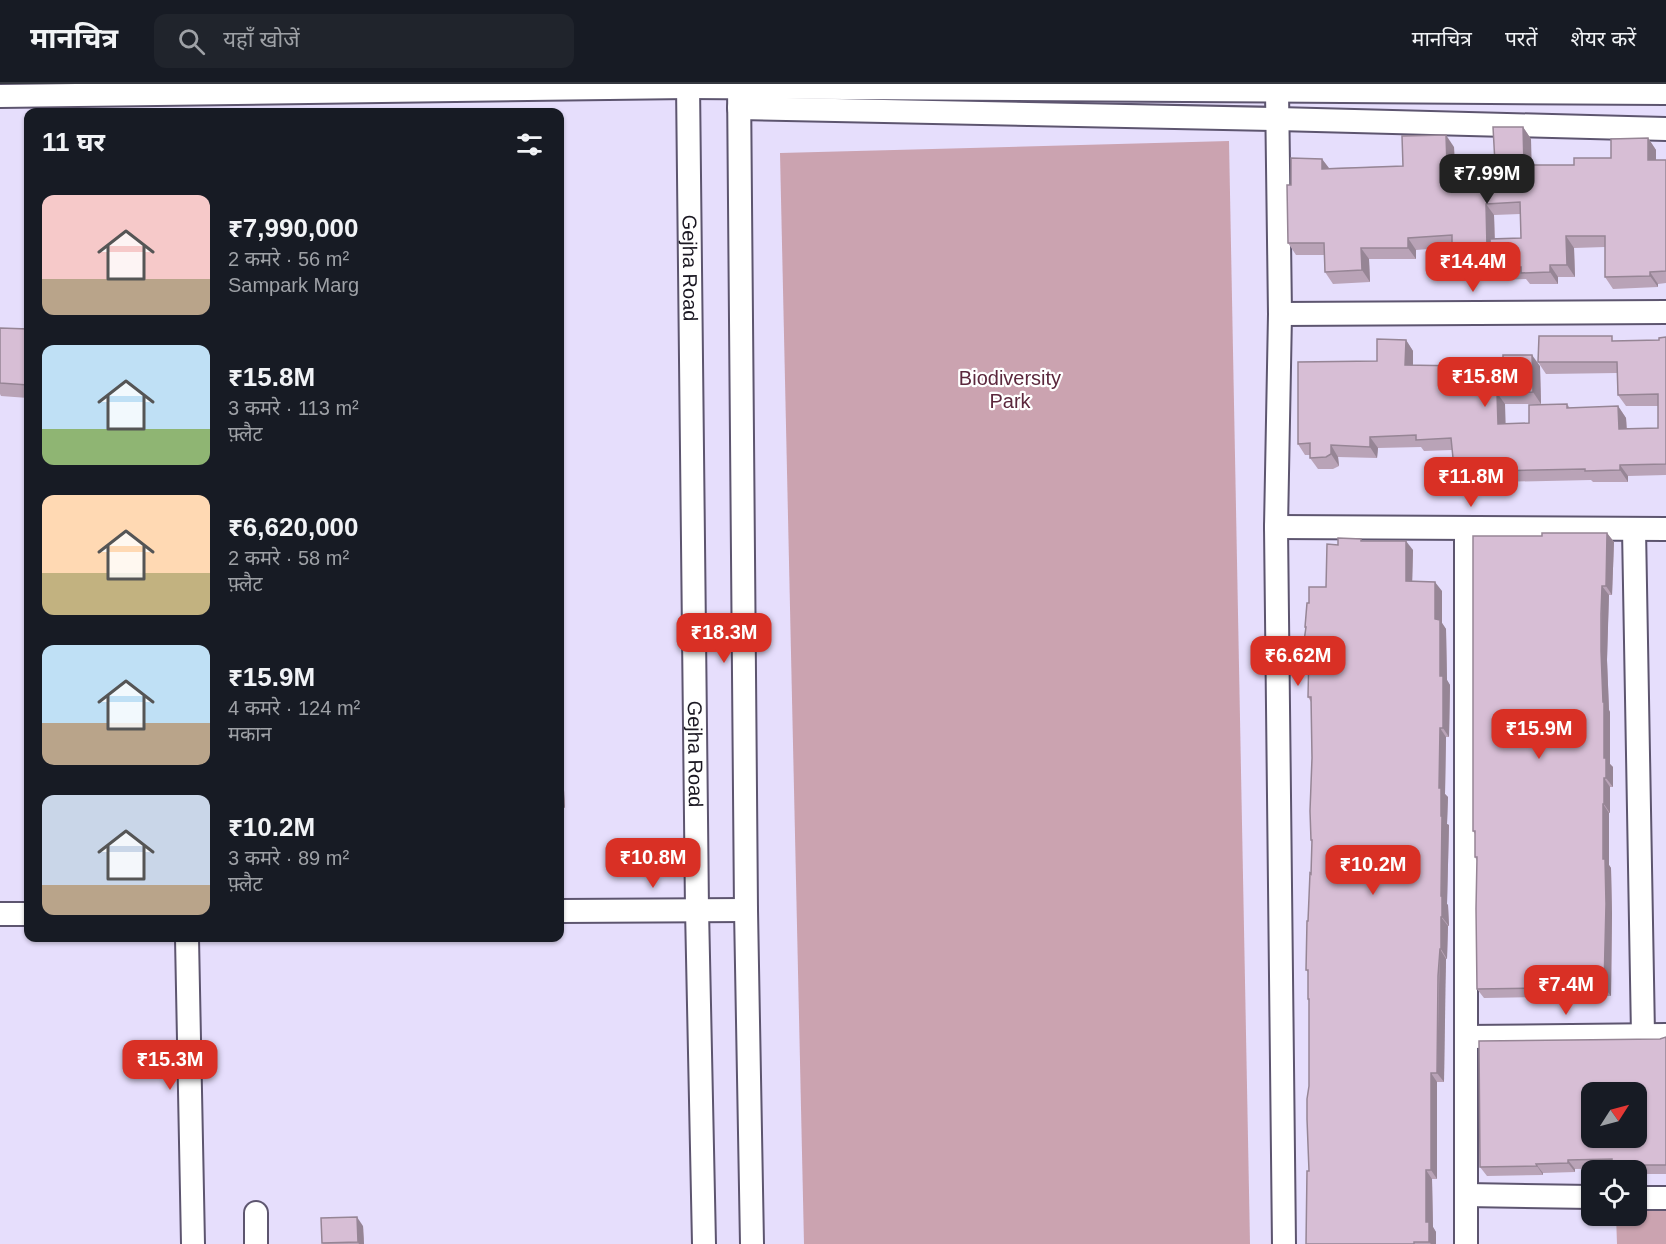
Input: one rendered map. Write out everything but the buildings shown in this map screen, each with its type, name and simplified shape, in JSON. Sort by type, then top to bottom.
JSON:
[{"type":"street","points":[[0,96],[688,86],[739,93],[1278,119],[1666,129]]},
{"type":"street","name":"Gejha Road","points":[[688,86],[697,909],[704,1244]]},
{"type":"street","points":[[739,93],[1277,91],[1666,93]]},
{"type":"street","points":[[1277,91],[1280,314],[1276,527],[1284,1244]]},
{"type":"street","points":[[739,93],[746,910],[752,1244]]},
{"type":"street","points":[[1280,314],[1666,312]]},
{"type":"street","points":[[1276,527],[1666,529]]},
{"type":"street","points":[[1466,528],[1466,1244]]},
{"type":"street","points":[[1634,529],[1643,1035]]},
{"type":"street","points":[[564,911],[746,910]]},
{"type":"street","points":[[0,914],[24,914]]},
{"type":"street","points":[[187,942],[193,1244]]},
{"type":"street","points":[[1466,1037],[1666,1035]]},
{"type":"street","points":[[1466,1196],[1581,1197]]},
{"type":"street","points":[[1647,1198],[1666,1198]]},
{"type":"street","points":[[255,1212],[256,1244]]},
{"type":"green space","name":"Biodiversity Park","points":[[1229,141],[1250,1244],[804,1244],[780,153]]},
{"type":"green space","points":[[1647,1207],[1666,1208],[1666,1244],[1617,1244],[1616,1226],[1647,1226]]}]
